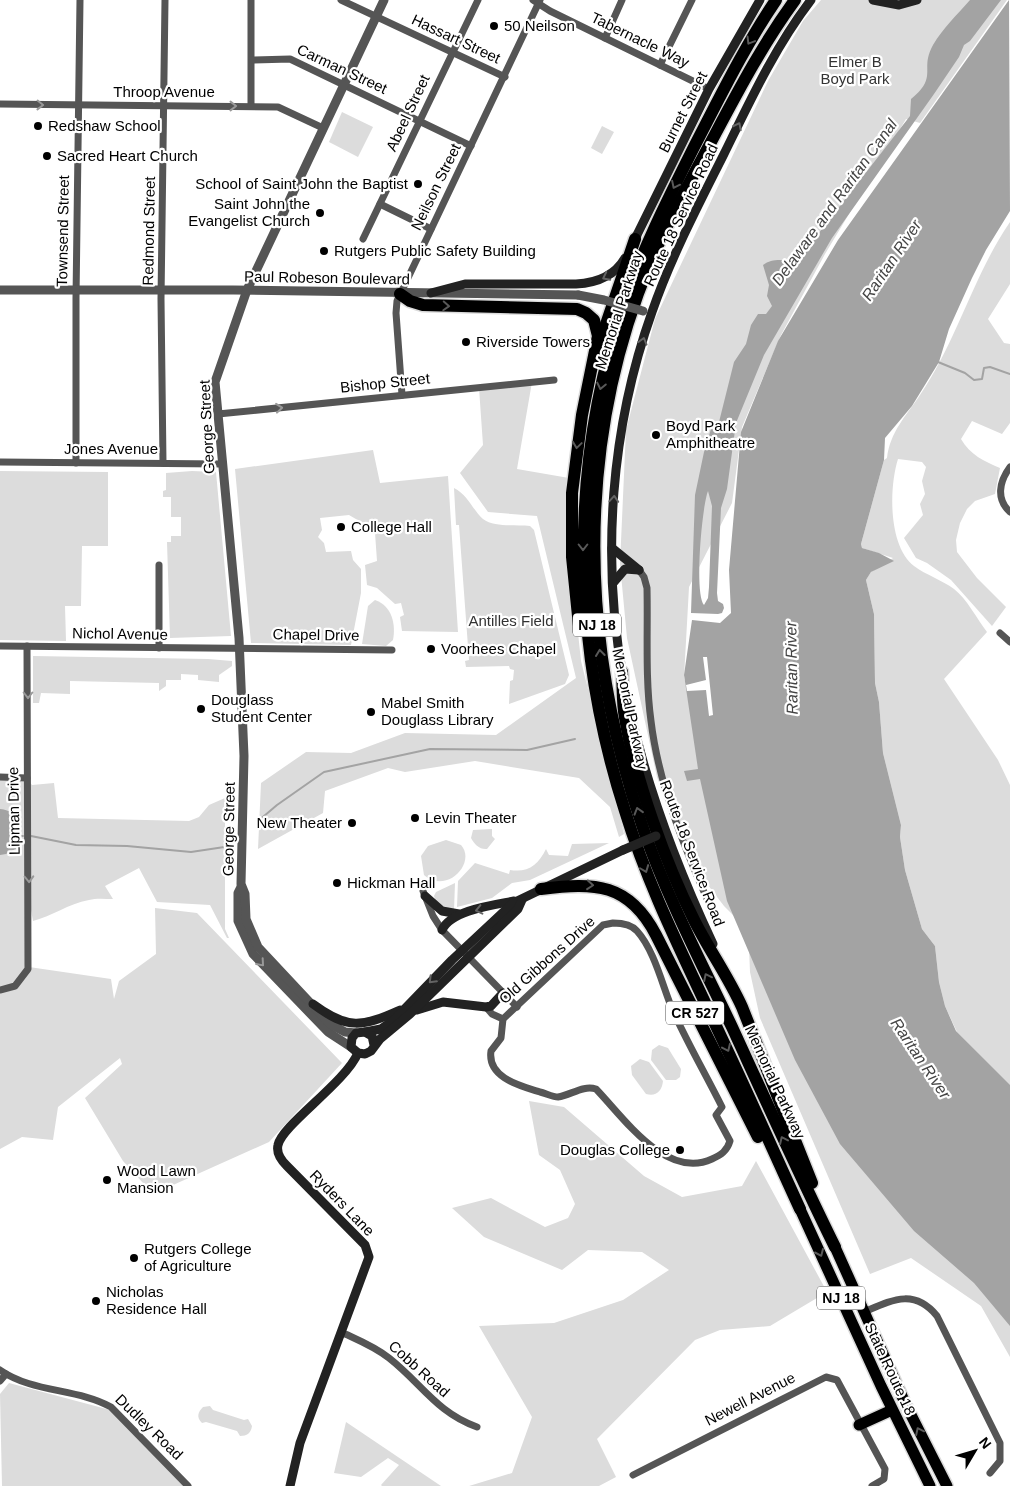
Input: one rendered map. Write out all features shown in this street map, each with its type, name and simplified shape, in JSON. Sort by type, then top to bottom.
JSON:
[{"type":"highway","name":"Memorial Parkway","points":[[776,0],[726,84],[648,242],[620,314],[600,387],[586,480],[583,564],[591,661],[608,756],[629,824],[656,896],[800,1209]]},
{"type":"highway","name":"Memorial Parkway","points":[[795,0],[758,57],[691,179],[664,232],[637,297],[617,363],[603,431],[595,508],[594,577],[598,637],[607,694],[626,771],[644,828],[683,926],[835,1247]]},
{"type":"highway","points":[[593,363],[635,239]]},
{"type":"highway","points":[[400,294],[410,301],[423,305],[563,308],[583,311],[594,320],[598,329],[575,458],[572,545],[575,598],[585,664],[595,716],[608,756]]},
{"type":"highway","points":[[622,672],[624,715],[658,835]]},
{"type":"highway","name":"CR 527","points":[[658,835],[694,920],[729,978],[775,1086],[835,1247]]},
{"type":"highway","name":"CR 527","points":[[542,889],[573,885],[597,886],[624,896],[644,914],[772,1166],[800,1209]]},
{"type":"highway","name":"State Route 18","points":[[800,1209],[892,1410],[930,1486]]},
{"type":"highway","name":"State Route 18","points":[[835,1247],[906,1405],[946,1486]]},
{"type":"highway","points":[[859,1424],[892,1410]]},
{"type":"main road","name":"Burnet Street","points":[[431,293],[465,284],[569,284],[592,282],[609,276],[617,270],[635,239],[710,89],[760,0]]},
{"type":"main road","name":"Route 18 Service Road","points":[[729,978],[689,890],[658,809],[637,740],[622,672],[613,583],[614,496],[623,428],[647,312],[684,233],[753,96],[784,38],[811,0]]},
{"type":"main road","points":[[873,0],[894,5],[917,0]]},
{"type":"main road","points":[[612,548],[639,570]]},
{"type":"main road","points":[[613,583],[625,570],[639,570]]},
{"type":"main road","points":[[406,1011],[385,1026],[361,1032],[352,1038],[355,1050],[368,1053],[406,1011],[513,904],[658,835]]},
{"type":"main road","points":[[424,893],[442,911],[460,914]]},
{"type":"main road","points":[[442,930],[448,920],[460,914],[522,900]]},
{"type":"main road","points":[[313,1004],[334,1019],[354,1025],[372,1023],[406,1011],[443,1002],[491,1006],[503,993]]},
{"type":"main road","points":[[361,1032],[372,1036],[374,1045]]},
{"type":"main road","name":"Ryders Lane","points":[[290,1486],[300,1443],[367,1265],[368,1251],[359,1238],[287,1166],[279,1155],[278,1148],[284,1133],[342,1078],[355,1050]]},
{"type":"street","name":"Townsend Street","points":[[76,463],[80,0]]},
{"type":"street","name":"Redmond Street","points":[[163,463],[162,290],[166,0]]},
{"type":"street","points":[[251,0],[251,106]]},
{"type":"street","name":"Hassart Street","points":[[341,0],[505,76]]},
{"type":"street","name":"George Street","points":[[361,1032],[345,1032],[334,1027],[258,947],[246,919],[245,894],[242,887],[244,756],[239,649],[215,382],[247,290],[384,0]]},
{"type":"street","name":"Abeel Street","points":[[363,239],[478,0]]},
{"type":"street","points":[[605,38],[622,0]]},
{"type":"street","points":[[660,65],[692,0]]},
{"type":"street","name":"Tabernacle Way","points":[[537,1],[605,38],[710,89]]},
{"type":"street","name":"Neilson Street","points":[[402,394],[396,313],[400,294],[505,76],[537,1]]},
{"type":"street","name":"Carman Street","points":[[252,60],[290,59],[471,146]]},
{"type":"street","name":"Throop Avenue","points":[[0,104],[278,107],[322,128]]},
{"type":"street","points":[[380,204],[431,229]]},
{"type":"street","name":"Paul Robeson Boulevard","points":[[0,290],[247,290],[400,294],[578,295],[647,312]]},
{"type":"street","name":"Bishop Street","points":[[218,414],[554,380]]},
{"type":"street","name":"Jones Avenue","points":[[0,462],[222,464]]},
{"type":"street","points":[[1010,467],[1003,478],[1000,496],[1010,512]]},
{"type":"street","points":[[158,648],[159,565]]},
{"type":"street","points":[[639,570],[644,577],[647,588],[649,705],[654,740],[670,802],[693,868],[716,919]]},
{"type":"street","points":[[1000,634],[1010,642]]},
{"type":"street","name":"Nichol Avenue","points":[[0,646],[239,649]]},
{"type":"street","name":"Lipman Drive","points":[[0,990],[15,986],[28,969],[27,646]]},
{"type":"street","name":"Chapel Drive","points":[[239,649],[392,650]]},
{"type":"street","points":[[0,777],[26,778]]},
{"type":"street","name":"George Street","points":[[242,887],[238,894],[238,921],[253,954],[328,1032],[355,1050]]},
{"type":"street","points":[[424,893],[442,930],[464,955],[517,1007]]},
{"type":"street","name":"Old Gibbons Drive","points":[[624,923],[637,930],[666,988],[673,1010],[722,1107],[716,1115],[730,1141],[728,1148],[719,1156],[705,1162],[688,1165],[669,1159],[623,1118],[596,1088],[590,1087],[558,1097],[511,1083],[498,1074],[491,1055],[500,1038],[503,1019],[517,1007],[603,925],[624,923]]},
{"type":"street","points":[[486,1007],[496,1017],[503,1019]]},
{"type":"street","points":[[864,1312],[892,1300],[907,1298],[921,1302],[938,1316],[1000,1443],[1000,1461],[990,1473]]},
{"type":"street","name":"Cobb Road","points":[[341,1332],[369,1344],[388,1357],[439,1407],[459,1421],[477,1427]]},
{"type":"street","points":[[0,1382],[3,1372]]},
{"type":"street","name":"Dudley Road","points":[[3,1372],[40,1387],[101,1401],[111,1406],[188,1486]]},
{"type":"street","name":"Newell Avenue","points":[[633,1475],[826,1376],[837,1380],[886,1472],[884,1479],[872,1486]]},
{"type":"green space","name":"Elmer B Boyd Park","points":[[821,0],[1007,0],[920,123],[906,119],[825,254],[781,335],[742,427],[732,503],[689,587],[684,677],[734,916],[724,906],[685,855],[657,777],[627,638],[620,564],[626,430],[655,319],[768,81],[803,21]]},
{"type":"green space","points":[[342,112],[373,127],[358,157],[329,142]]},
{"type":"green space","points":[[602,126],[614,132],[602,154],[591,148]]},
{"type":"green space","points":[[1010,222],[1010,284],[988,319],[1004,343],[1010,344],[1010,423],[1002,434],[972,421],[961,439],[973,453],[1000,468],[995,494],[975,501],[967,509],[960,523],[956,540],[957,552],[977,578],[1006,607],[992,626],[951,580],[927,563],[916,558],[904,538],[923,515],[920,504],[925,494],[922,481],[926,467],[922,462],[898,459],[892,500],[895,531],[905,557],[914,566],[959,593],[987,632],[944,679],[998,760],[1010,785],[1010,1086],[957,1032],[945,1006],[939,982],[935,946],[922,929],[905,870],[900,837],[901,825],[883,753],[879,702],[875,683],[874,614],[866,580],[871,572],[893,558],[862,548],[861,544],[891,440],[933,374],[986,264]]},
{"type":"green space","points":[[532,382],[517,469],[569,478],[567,529],[581,661],[624,834],[619,837],[610,807],[579,778],[475,761],[405,772],[388,768],[325,791],[323,813],[258,849],[261,783],[306,752],[351,753],[405,733],[496,735],[576,678],[537,516],[488,512],[460,473],[483,445],[479,388]]},
{"type":"green space","points":[[373,450],[380,483],[448,476],[458,632],[402,631],[400,617],[404,615],[401,603],[395,604],[377,588],[367,585],[365,565],[377,561],[375,533],[364,533],[361,522],[349,515],[320,518],[322,530],[318,537],[324,543],[326,552],[351,551],[353,560],[361,569],[361,593],[351,645],[251,643],[235,469]]},
{"type":"green space","points":[[0,471],[108,472],[108,546],[82,546],[81,606],[65,606],[66,641],[0,640]]},
{"type":"green space","points":[[216,472],[231,636],[170,638],[167,542],[171,542],[171,536],[181,536],[181,517],[171,517],[171,497],[163,497],[163,491],[166,490],[166,473]]},
{"type":"green space","name":"Antilles Field","points":[[454,488],[463,494],[479,515],[488,522],[499,525],[530,526],[534,530],[569,675],[565,684],[509,704],[510,681],[513,680],[514,670],[510,669],[509,666],[466,667],[465,661],[469,660],[459,525],[456,525]]},
{"type":"green space","points":[[375,600],[381,603],[392,616],[393,640],[386,646],[362,644],[368,606]]},
{"type":"green space","points":[[33,656],[208,659],[232,661],[232,666],[219,675],[219,682],[198,680],[198,675],[181,674],[181,680],[166,680],[166,686],[159,691],[159,683],[70,681],[70,694],[41,693],[39,703],[33,703]]},
{"type":"green space","points":[[0,779],[27,779],[32,785],[54,783],[58,818],[189,821],[199,817],[209,805],[225,798],[225,929],[229,938],[227,938],[210,905],[157,902],[139,868],[105,886],[113,899],[95,899],[81,902],[33,921],[30,904],[29,967],[111,979],[114,999],[119,981],[156,954],[155,908],[197,913],[342,1063],[269,1142],[153,1194],[123,1161],[85,1098],[122,1064],[120,1058],[58,1107],[53,1140],[22,1137],[0,1149]]},
{"type":"green space","points":[[492,829],[492,836],[495,839],[487,849],[482,849],[471,838],[473,830]]},
{"type":"green space","points":[[446,840],[461,845],[465,852],[465,860],[462,868],[450,879],[433,880],[424,875],[421,856],[428,846]]},
{"type":"green space","points":[[609,843],[530,880],[512,883],[492,898],[457,907],[458,881],[475,863],[509,874],[510,870],[516,871],[532,867],[546,849],[549,855],[568,856],[572,844]]},
{"type":"green space","points":[[455,883],[454,910],[447,909],[437,902],[434,896],[436,892]]},
{"type":"green space","points":[[749,947],[1010,1320],[1010,1357],[981,1306],[911,1258],[870,1274],[760,1018],[750,972]]},
{"type":"green space","points":[[659,1045],[668,1048],[681,1069],[680,1077],[676,1080],[666,1080],[651,1060],[652,1050]]},
{"type":"green space","points":[[640,1059],[649,1062],[663,1081],[660,1090],[656,1094],[646,1094],[632,1075],[631,1066]]},
{"type":"green space","points":[[529,1101],[564,1107],[644,1176],[682,1197],[742,1186],[756,1161],[827,1292],[770,1326],[720,1330],[695,1340],[597,1439],[616,1477],[599,1486],[469,1486],[512,1473],[532,1417],[479,1326],[554,1323],[623,1300],[669,1270],[642,1252],[588,1250],[562,1270],[484,1237],[452,1208],[491,1198],[545,1227],[568,1218],[575,1204],[560,1170],[539,1155]]},
{"type":"green space","points":[[9,1383],[114,1411],[187,1486],[2,1486],[0,1394]]},
{"type":"green space","points":[[210,1406],[213,1410],[244,1420],[248,1419],[252,1426],[250,1432],[247,1435],[240,1436],[237,1431],[206,1422],[202,1423],[198,1417],[199,1413],[203,1407]]},
{"type":"green space","points":[[346,1422],[441,1486],[382,1486],[399,1465],[388,1458],[361,1477],[334,1473]]},
{"type":"water","points":[[970,0],[1001,0],[970,41],[964,45],[959,57],[934,94],[832,238],[764,355],[736,423],[727,489],[721,508],[717,593],[718,601],[723,604],[724,608],[722,613],[718,614],[691,613],[695,495],[704,452],[711,429],[719,422],[734,362],[746,344],[751,325],[758,314],[766,314],[772,306],[767,296],[769,285],[763,265],[775,260],[797,261],[910,116],[911,99],[919,91],[927,78],[929,54],[933,45]],"holes":[[[708,491],[712,506],[709,587],[708,598],[704,605],[701,598],[699,568],[701,531]]]},
{"type":"water","name":"Raritan River","points":[[1009,0],[1010,211],[986,250],[972,278],[949,329],[939,362],[912,406],[885,438],[884,460],[861,544],[862,548],[879,553],[894,561],[871,572],[866,580],[874,614],[875,683],[879,702],[883,753],[901,825],[900,837],[905,870],[922,929],[935,946],[939,982],[945,1006],[956,1031],[1010,1085],[1010,1326],[974,1283],[914,1231],[840,1144],[795,1060],[727,901],[700,779],[687,781],[684,771],[698,769],[684,675],[692,620],[720,623],[731,613],[729,570],[741,432],[778,341],[838,240]]},
{"type":"water","points":[[0,809],[12,813],[16,817],[20,834],[19,847],[0,855]]},
{"type":"pier","points":[[703,657],[707,657],[713,715],[709,716],[706,690],[687,691],[686,685],[706,680]]},
{"type":"waterway","points":[[938,362],[965,373],[974,380],[982,379],[984,368],[990,367],[1010,374]]},
{"type":"waterway","points":[[257,822],[277,805],[324,772],[430,749],[527,750],[575,739]]},
{"type":"waterway","points":[[31,836],[76,845],[127,846],[191,852],[231,846],[235,842]]},
{"type":"place","name":"50 Neilson","points":[[494,26]]},
{"type":"place","name":"Redshaw School","points":[[38,126]]},
{"type":"place","name":"Sacred Heart Church","points":[[47,156]]},
{"type":"place","name":"School of Saint John the Baptist","points":[[418,184]]},
{"type":"place","name":"Saint John the Evangelist Church","points":[[320,213]]},
{"type":"place","name":"Rutgers Public Safety Building","points":[[324,251]]},
{"type":"place","name":"Riverside Towers","points":[[466,342]]},
{"type":"place","name":"Boyd Park Amphitheatre","points":[[656,435]]},
{"type":"place","name":"College Hall","points":[[341,527]]},
{"type":"place","name":"Voorhees Chapel","points":[[431,649]]},
{"type":"place","name":"Douglass Student Center","points":[[201,709]]},
{"type":"place","name":"Mabel Smith Douglass Library","points":[[371,712]]},
{"type":"place","name":"Levin Theater","points":[[415,818]]},
{"type":"place","name":"New Theater","points":[[352,823]]},
{"type":"place","name":"Hickman Hall","points":[[337,883]]},
{"type":"place","name":"Douglas College","points":[[680,1150]]},
{"type":"place","name":"Wood Lawn Mansion","points":[[107,1180]]},
{"type":"place","name":"Rutgers College of Agriculture","points":[[134,1258]]},
{"type":"place","name":"Nicholas Residence Hall","points":[[96,1301]]},
{"type":"water label","name":"Delaware and Raritan Canal","points":[[834,202]]}]
